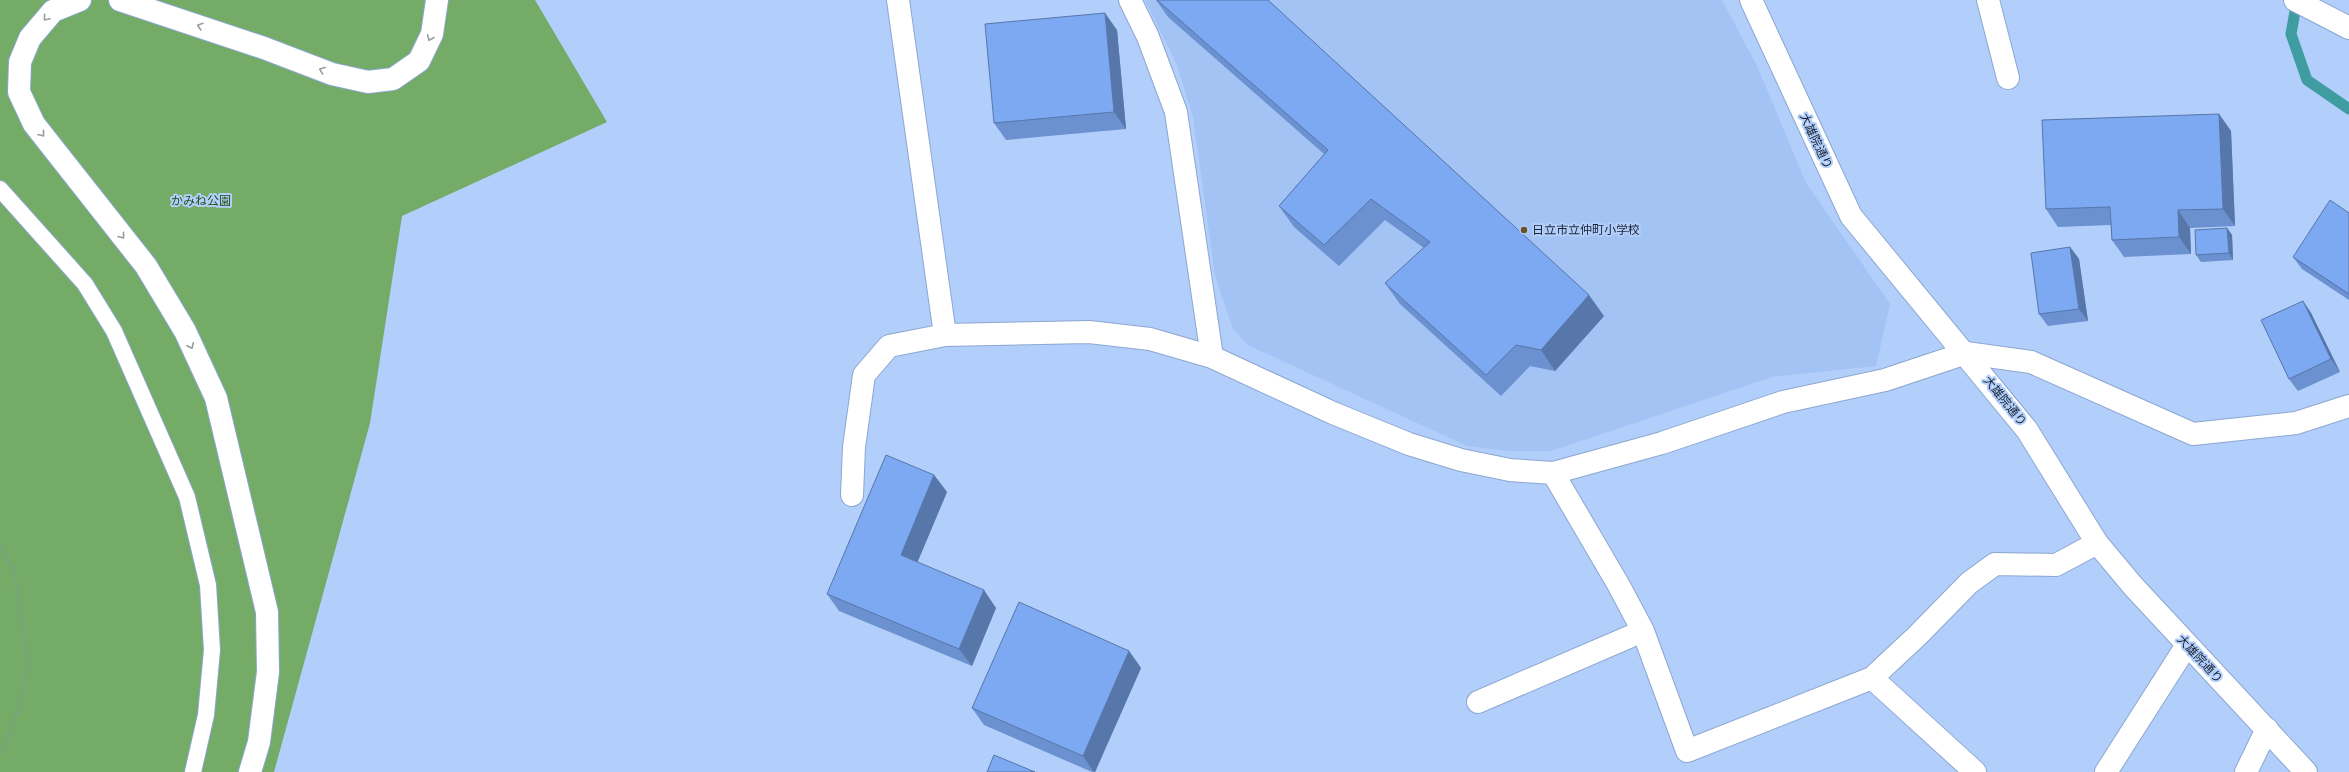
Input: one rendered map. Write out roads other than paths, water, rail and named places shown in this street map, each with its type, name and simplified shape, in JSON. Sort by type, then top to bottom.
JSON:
[{"type":"street","points":[[80,0],[52,11],[30,38],[20,62],[19,92],[34,124],[146,266],[184,332],[216,398],[267,612],[268,672],[259,742],[250,772]]},
{"type":"street","points":[[120,0],[264,48],[332,74],[368,82],[393,79],[419,61],[432,34],[437,0]]},
{"type":"street","points":[[898,0],[945,335]]},
{"type":"street","points":[[1130,0],[1148,37],[1176,112],[1212,357]]},
{"type":"street","name":"大雄院通り","points":[[1751,0],[1851,216],[2027,430],[2097,542],[2132,586],[2306,772]]},
{"type":"street","points":[[1988,0],[2008,78]]},
{"type":"street","points":[[2295,0],[2349,28]]},
{"type":"street","points":[[852,495],[854,447],[864,375],[889,346],[945,335],[1089,332],[1150,339],[1212,357],[1333,413],[1408,444],[1461,460],[1510,470],[1553,473],[1662,443],[1783,402],[1885,380],[1966,354],[2031,362],[2193,434],[2296,422],[2349,406]]},
{"type":"street","points":[[1553,473],[1618,584],[1642,632],[1687,751],[1872,678],[1922,631],[1969,583],[1995,564],[2056,565],[2097,542]]},
{"type":"street","points":[[1478,702],[1642,632]]},
{"type":"street","points":[[2106,772],[2187,645]]},
{"type":"street","points":[[1872,678],[1975,772]]},
{"type":"street","points":[[2246,772],[2267,729]]},
{"type":"lane","points":[[0,188],[85,284],[114,331],[187,497],[208,585],[212,650],[206,715],[193,772]]},
{"type":"waterway","points":[[2297,0],[2291,34],[2307,80],[2349,109]]},
{"type":"place","name":"日立市立仲町小学校","points":[[1524,230]]},
{"type":"park label","name":"かみね公園","points":[[201,201]]}]
